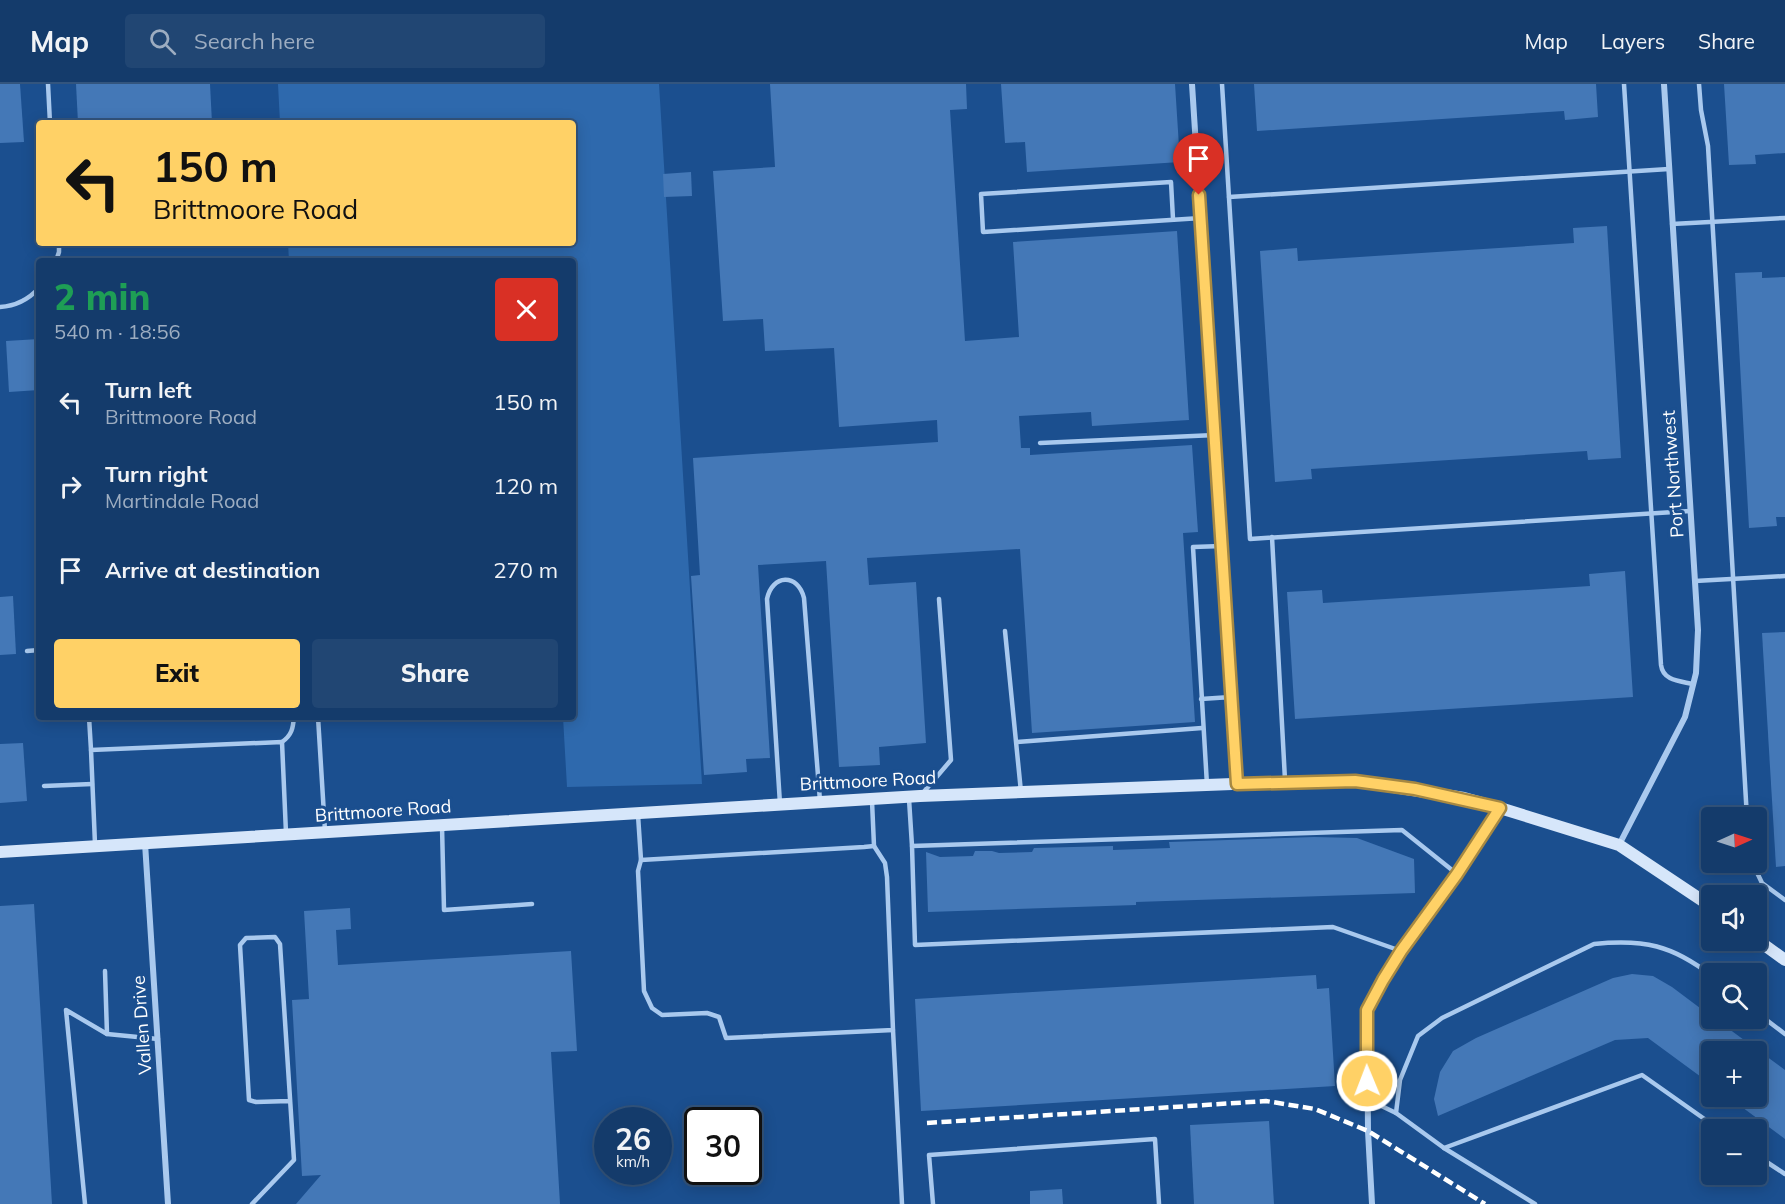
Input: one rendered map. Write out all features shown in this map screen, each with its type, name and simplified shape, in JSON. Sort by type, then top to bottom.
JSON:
[{"type":"main road","name":"Brittmoore Road","points":[[0,852],[915,796],[1285,782],[1365,783],[1415,789],[1500,808],[1619,845],[1701,900]]},
{"type":"main road","points":[[1767,947],[1785,960]]},
{"type":"street","points":[[1192,84],[1237,784]]},
{"type":"street","name":"Port Northwest","points":[[1619,845],[1685,717],[1696,673],[1698,630],[1664,84]]},
{"type":"street","points":[[1372,1204],[1367,1099],[1367,1010],[1401,951],[1457,874],[1500,808]]},
{"type":"street","name":"Vallen Drive","points":[[145,843],[168,1204]]},
{"type":"lane","points":[[48,84],[50,120]]},
{"type":"lane","points":[[1222,84],[1250,539],[1690,511]]},
{"type":"lane","points":[[1624,84],[1662,670],[1668,678],[1693,684]]},
{"type":"lane","points":[[1699,84],[1708,146],[1747,807]]},
{"type":"lane","points":[[1229,196],[1669,169]]},
{"type":"lane","points":[[1173,219],[1171,182],[981,194],[983,232],[1201,218]]},
{"type":"lane","points":[[1672,224],[1785,218]]},
{"type":"lane","points":[[0,307],[14,306],[36,291]]},
{"type":"lane","points":[[32,296],[36,295]]},
{"type":"lane","points":[[1040,443],[1215,435]]},
{"type":"lane","points":[[1272,537],[1285,782]]},
{"type":"lane","points":[[1207,785],[1193,548],[1222,546]]},
{"type":"lane","points":[[1695,581],[1785,576]]},
{"type":"lane","points":[[780,804],[767,599],[769,590],[775,583],[785,579],[796,583],[802,589],[804,598],[820,802]]},
{"type":"lane","points":[[939,599],[951,760],[915,796],[912,846],[915,945],[1333,927],[1401,951]]},
{"type":"lane","points":[[1005,631],[1022,792]]},
{"type":"lane","points":[[27,651],[36,650]]},
{"type":"lane","points":[[1201,699],[1231,697]]},
{"type":"lane","points":[[89,720],[95,846]]},
{"type":"lane","points":[[91,750],[282,742],[289,737],[294,720]]},
{"type":"lane","points":[[318,720],[325,833]]},
{"type":"lane","points":[[1017,742],[1202,728]]},
{"type":"lane","points":[[282,742],[286,835]]},
{"type":"lane","points":[[44,786],[92,784]]},
{"type":"lane","points":[[872,799],[874,846],[885,863],[902,1204]]},
{"type":"lane","points":[[638,813],[641,860],[638,871],[644,991],[652,1008],[662,1015],[707,1013],[719,1017],[726,1038],[893,1030]]},
{"type":"lane","points":[[442,826],[444,910],[532,904]]},
{"type":"lane","points":[[912,846],[1402,830],[1457,874]]},
{"type":"lane","points":[[641,860],[874,846]]},
{"type":"lane","points":[[1757,873],[1762,883],[1785,900]]},
{"type":"lane","points":[[252,1204],[294,1160],[280,944],[275,937],[246,938],[240,945],[249,1100],[256,1102],[289,1101]]},
{"type":"lane","points":[[1396,1113],[1400,1080],[1418,1036],[1442,1018],[1594,944],[1622,941],[1653,944],[1690,960],[1701,968]]},
{"type":"lane","points":[[105,971],[107,1034]]},
{"type":"lane","points":[[85,1204],[66,1011],[107,1034],[158,1039]]},
{"type":"lane","points":[[1767,1020],[1785,1034]]},
{"type":"lane","points":[[1444,1148],[1642,1075],[1704,1119]]},
{"type":"lane","points":[[1367,1099],[1396,1113],[1444,1148],[1535,1204]]},
{"type":"lane","points":[[933,1204],[929,1155],[1155,1139],[1159,1204]]},
{"type":"lane","points":[[1767,1162],[1785,1174]]},
{"type":"shaded area","points":[[278,84],[659,84],[702,784],[567,787],[563,720],[576,720],[576,258],[289,258],[288,246],[576,246],[576,120],[280,120]]},
{"type":"building","points":[[0,84],[20,84],[24,142],[0,143]]},
{"type":"building","points":[[76,84],[210,84],[212,120],[78,120]]},
{"type":"building","points":[[770,84],[966,84],[967,109],[950,110],[965,341],[1019,337],[1013,242],[1177,231],[1189,420],[1092,426],[1091,412],[1019,416],[1021,448],[1030,448],[1030,455],[1192,445],[1198,532],[1183,533],[1195,722],[1032,733],[1020,549],[867,558],[869,585],[916,582],[926,743],[879,747],[880,765],[839,767],[826,561],[758,565],[770,758],[746,759],[747,772],[704,775],[691,576],[700,575],[693,458],[938,442],[937,420],[839,427],[834,348],[765,351],[763,319],[723,321],[713,171],[775,167]]},
{"type":"building","points":[[1001,84],[1175,84],[1180,162],[1027,172],[1025,142],[1005,143]]},
{"type":"building","points":[[1254,84],[1596,84],[1598,117],[1565,120],[1564,111],[1257,131]]},
{"type":"building","points":[[1724,84],[1785,84],[1785,153],[1755,155],[1756,164],[1729,165]]},
{"type":"building","points":[[691,172],[692,196],[664,197],[663,174]]},
{"type":"building","points":[[1607,226],[1621,458],[1588,460],[1587,451],[1311,469],[1312,479],[1275,482],[1260,251],[1297,248],[1298,261],[1574,243],[1573,228]]},
{"type":"building","points":[[1762,272],[1762,278],[1785,277],[1785,517],[1776,517],[1777,526],[1749,528],[1735,273]]},
{"type":"building","points":[[36,339],[36,390],[9,392],[6,341]]},
{"type":"building","points":[[1625,571],[1633,697],[1295,719],[1287,592],[1322,590],[1323,603],[1590,586],[1589,574]]},
{"type":"building","points":[[13,596],[16,654],[0,655],[0,597]]},
{"type":"building","points":[[1785,632],[1785,866],[1776,867],[1762,633]]},
{"type":"building","points":[[23,743],[27,801],[0,803],[0,744]]},
{"type":"building","points":[[1314,837],[1357,838],[1414,859],[1415,893],[1136,902],[1136,905],[928,912],[926,852],[940,857],[973,856],[975,851],[1032,852],[1034,848],[1113,846],[1113,850],[1170,848],[1169,842]]},
{"type":"building","points":[[34,904],[52,1204],[0,1204],[0,906]]},
{"type":"building","points":[[350,908],[351,929],[336,930],[338,965],[571,951],[577,1051],[551,1052],[560,1204],[296,1204],[321,1175],[302,1176],[292,1000],[309,999],[304,911]]},
{"type":"building","points":[[1632,974],[1653,976],[1701,1009],[1701,1029],[1729,1029],[1745,1041],[1701,1041],[1701,1077],[1648,1038],[1615,1040],[1438,1116],[1434,1099],[1440,1072],[1453,1051],[1476,1038],[1613,978]]},
{"type":"building","points":[[1316,975],[1317,989],[1329,988],[1335,1086],[921,1111],[915,999]]},
{"type":"building","points":[[1767,1057],[1785,1070],[1785,1139],[1767,1126],[1767,1119],[1758,1119],[1742,1107],[1767,1107]]},
{"type":"building","points":[[1269,1121],[1274,1204],[1194,1204],[1190,1125]]},
{"type":"building","points":[[1062,1189],[1063,1204],[1030,1204],[1030,1191]]},
{"type":"railway","points":[[927,1123],[1266,1101],[1315,1109],[1368,1131],[1485,1204]]},
{"type":"route","points":[[1199,195],[1237,784],[1355,781],[1464,798],[1500,808],[1457,874],[1401,951],[1367,1010],[1367,1081]]}]
